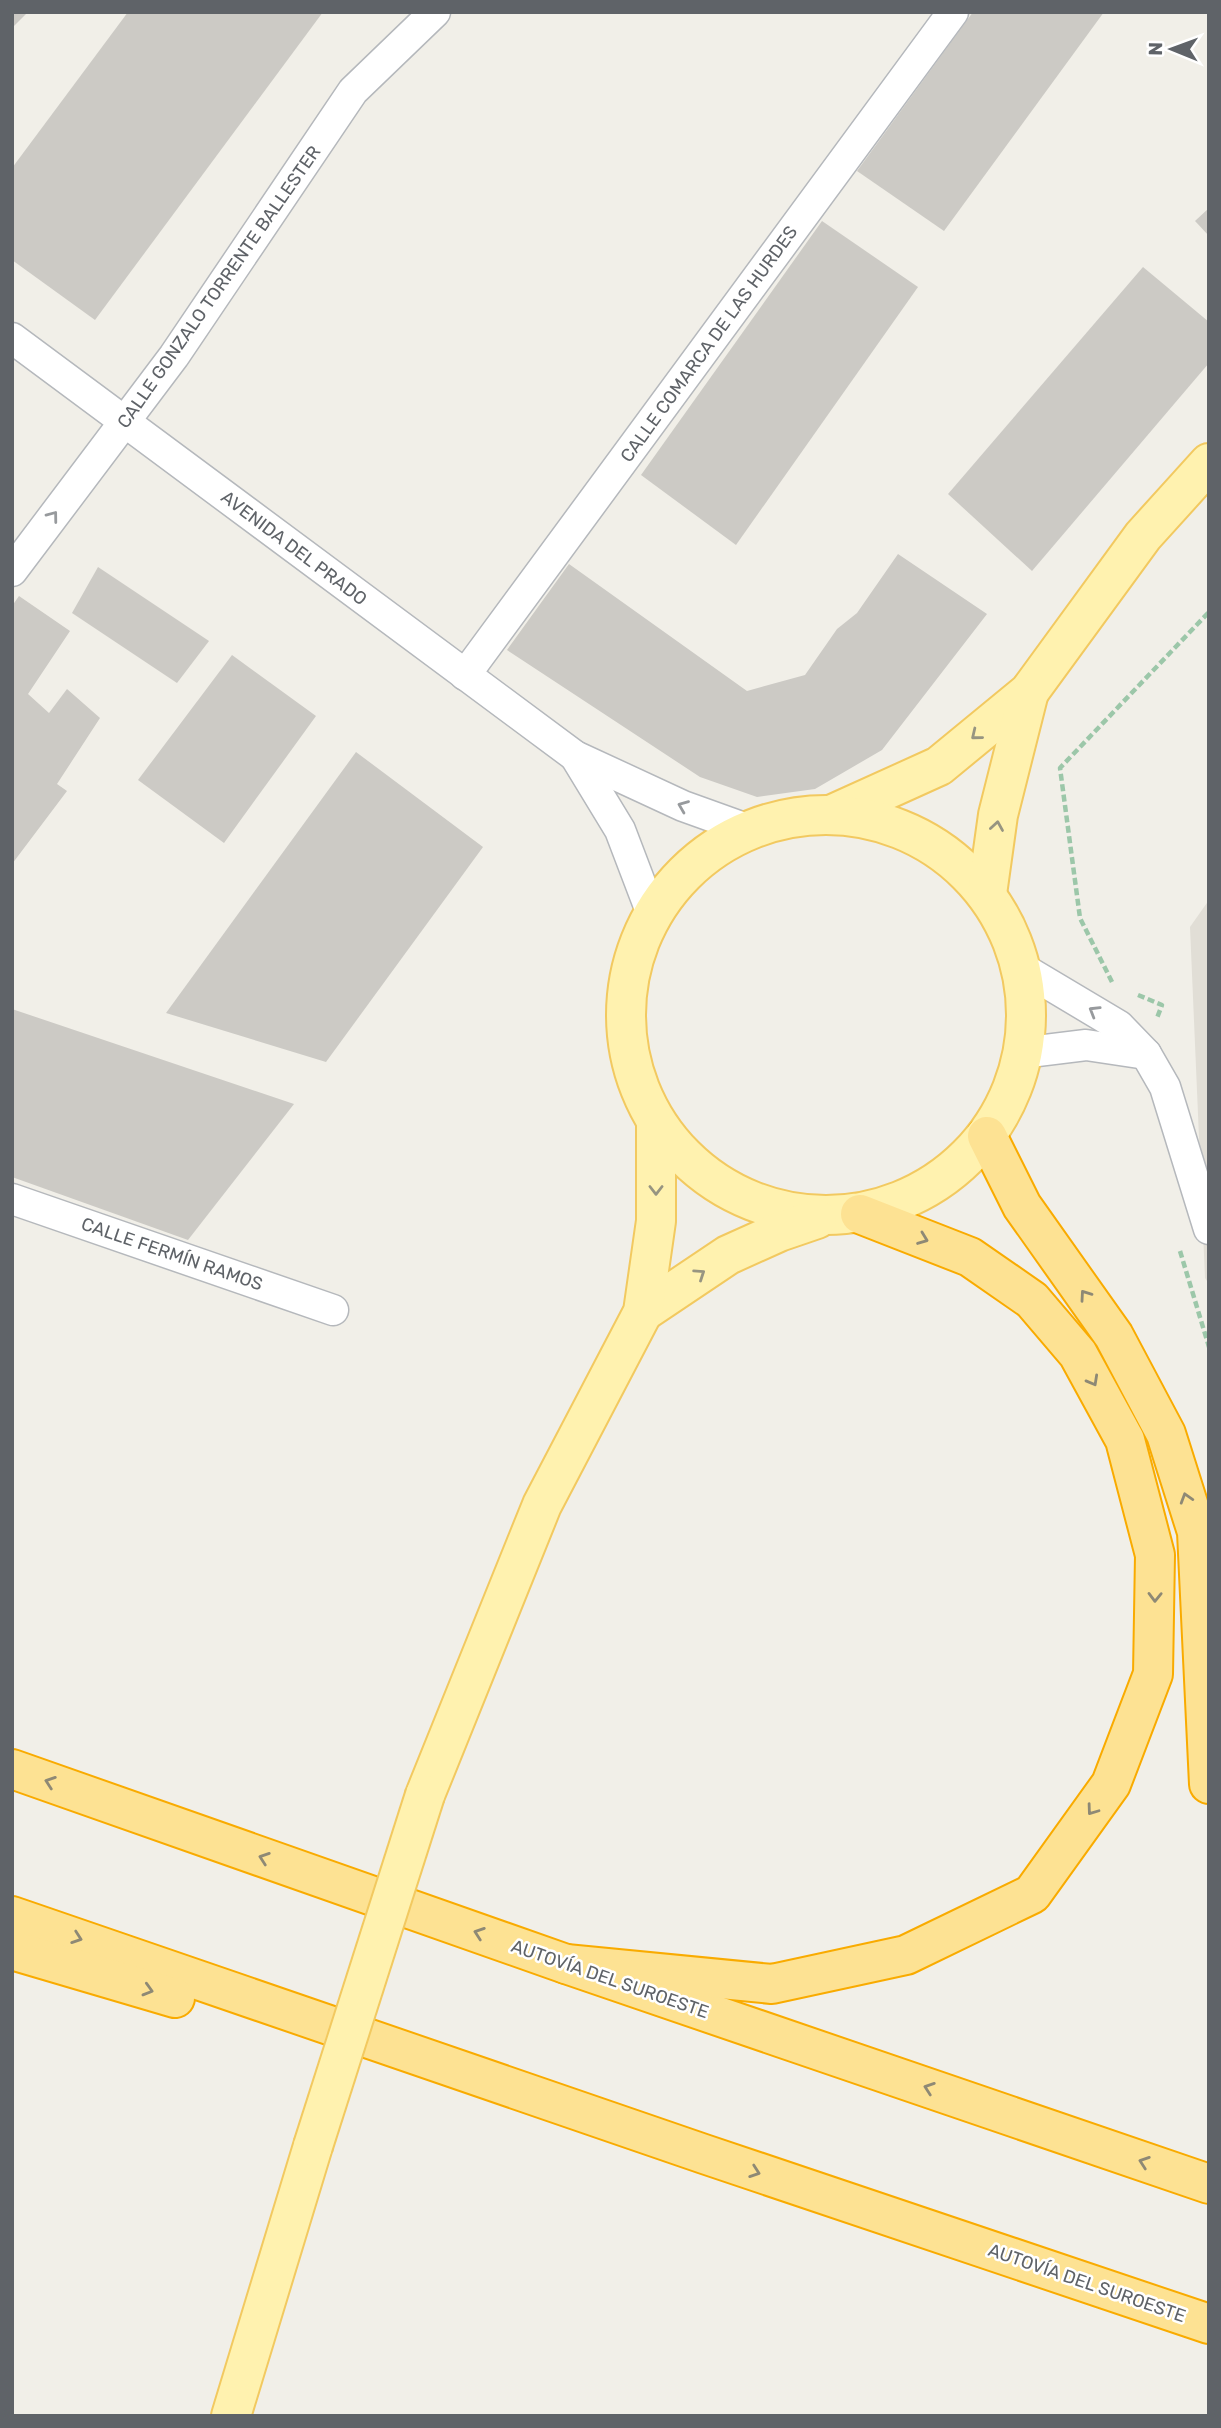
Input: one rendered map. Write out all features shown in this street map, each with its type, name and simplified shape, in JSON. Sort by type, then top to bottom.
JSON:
[{"type":"highway","points":[[987,1136],[1022,1206],[1114,1336],[1166,1434],[1197,1532],[1209,1784]]},
{"type":"highway","points":[[566,1964],[772,1984],[906,1955],[1032,1894],[1111,1784],[1153,1674],[1155,1555],[1125,1440],[1078,1354],[1032,1300],[970,1257],[860,1214]]},
{"type":"highway","name":"AUTOVÍA DEL SUROESTE","points":[[12,1769],[566,1964],[1209,2184]]},
{"type":"highway","name":"AUTOVÍA DEL SUROESTE","points":[[12,1916],[1209,2324]]},
{"type":"highway","points":[[12,1950],[704,2154]]},
{"type":"main road","points":[[833,814],[939,766],[1029,692],[1143,537],[1209,463]]},
{"type":"main road","points":[[987,894],[998,815],[1029,692]]},
{"type":"main road","points":[[643,1312],[728,1255],[779,1232],[817,1219],[860,1214],[908,1199],[952,1173],[987,1136],[1015,1083],[1027,1024],[1020,967],[1018,956],[987,894],[945,852],[892,824],[833,814],[789,817],[747,829],[692,864],[652,914],[632,965],[625,1019],[634,1073],[656,1122],[694,1168],[745,1199],[817,1219]]},
{"type":"main road","points":[[231,2416],[313,2146],[425,1795],[542,1505],[643,1312],[656,1221],[656,1122]]},
{"type":"street","name":"CALLE GONZALO TORRENTE BALLESTER","points":[[12,571],[127,422],[174,356],[353,91],[435,12]]},
{"type":"street","name":"CALLE COMARCA DE LAS HURDES","points":[[465,675],[953,12]]},
{"type":"street","name":"AVENIDA DEL PRADO","points":[[12,338],[575,756],[683,806],[747,829]]},
{"type":"street","name":"AVENIDA DEL PRADO","points":[[575,756],[620,830],[652,914]]},
{"type":"street","points":[[1020,967],[1119,1026],[1146,1054],[1165,1087],[1209,1230]]},
{"type":"street","points":[[1021,1054],[1086,1045],[1146,1054]]},
{"type":"street","name":"CALLE FERMÍN RAMOS","points":[[12,1199],[333,1310]]},
{"type":"path","points":[[1114,985],[1080,918],[1060,768],[1209,612]]},
{"type":"path","points":[[1126,990],[1162,1005],[1146,1054]]},
{"type":"shaded area","points":[[1209,900],[1209,1284],[1205,1278],[1190,927]]},
{"type":"building","points":[[12,12],[28,12],[12,28]]},
{"type":"building","points":[[128,12],[323,12],[95,320],[12,260],[12,168]]},
{"type":"building","points":[[973,12],[1104,12],[944,231],[857,171]]},
{"type":"building","points":[[1209,208],[1209,236],[1195,221]]},
{"type":"building","points":[[822,221],[918,287],[736,545],[641,475]]},
{"type":"building","points":[[1143,267],[1209,322],[1209,363],[1032,571],[948,494]]},
{"type":"building","points":[[898,554],[987,614],[882,750],[815,789],[757,797],[700,777],[507,650],[569,564],[747,691],[805,675],[837,629],[857,613]]},
{"type":"building","points":[[98,567],[209,641],[177,683],[72,613]]},
{"type":"building","points":[[19,596],[70,631],[28,694],[49,713],[67,689],[100,718],[57,784],[67,791],[12,864],[12,606]]},
{"type":"building","points":[[232,655],[316,716],[224,843],[138,780]]},
{"type":"building","points":[[356,752],[483,847],[326,1062],[166,1013]]},
{"type":"building","points":[[12,1009],[294,1104],[188,1240],[12,1177]]}]
